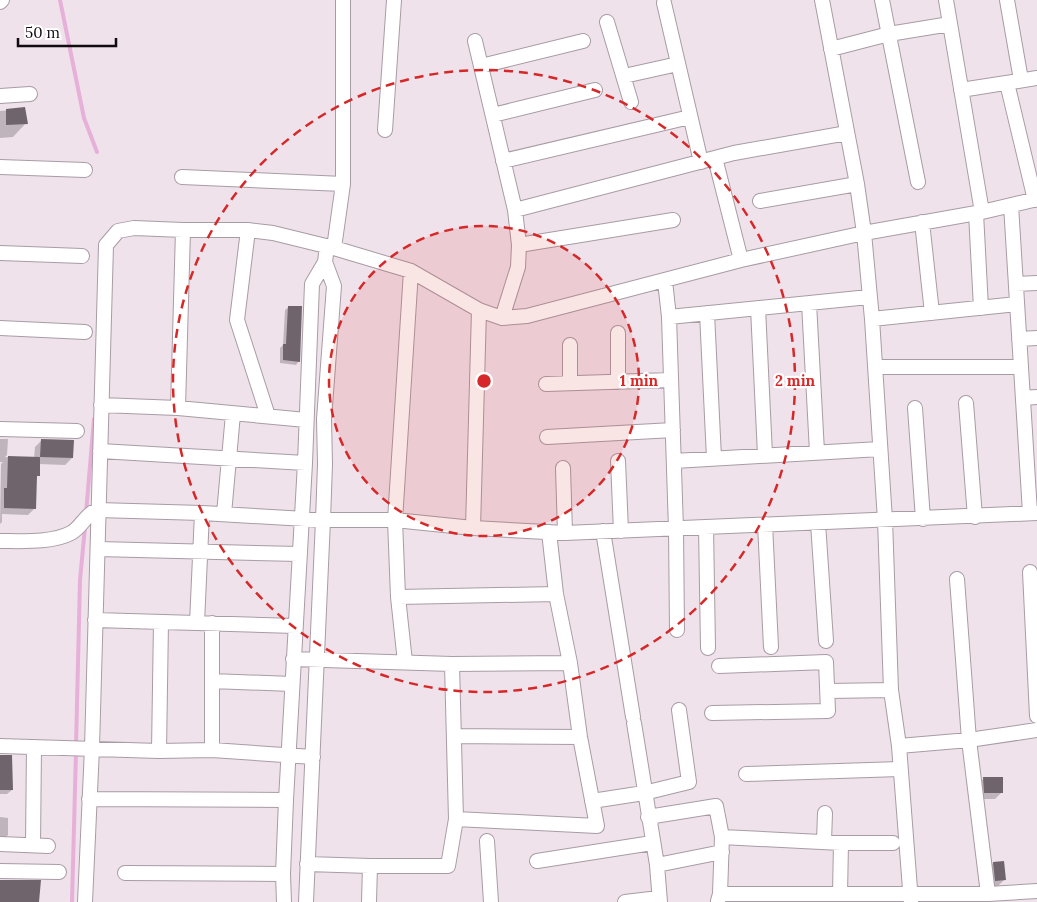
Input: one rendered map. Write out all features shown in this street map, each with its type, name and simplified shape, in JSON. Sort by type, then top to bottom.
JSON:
[{"type":"street","points":[[284,902],[283,874],[286,800],[305,463],[312,284],[325,262],[331,247],[343,184],[343,0]]},
{"type":"street","points":[[386,130],[394,0]]},
{"type":"street","points":[[822,0],[857,184],[864,233],[872,319],[885,520],[891,690],[899,746],[911,898]]},
{"type":"street","points":[[882,0],[918,182]]},
{"type":"street","points":[[946,0],[979,213],[981,308]]},
{"type":"street","points":[[85,902],[90,799],[88,748],[96,620],[98,549],[96,511],[100,451],[106,245],[118,231],[134,228],[248,230],[273,233],[331,247],[412,271],[479,310],[502,318],[527,316],[741,260],[864,233],[979,213],[1036,200],[1014,81],[1007,0]]},
{"type":"street","points":[[664,3],[701,162]]},
{"type":"street","points":[[607,22],[631,102]]},
{"type":"street","points":[[831,49],[889,34],[950,24]]},
{"type":"street","points":[[475,41],[515,210],[519,245],[518,267],[502,318]]},
{"type":"street","points":[[481,66],[583,41]]},
{"type":"street","points":[[624,76],[678,64]]},
{"type":"street","points":[[961,90],[1037,78]]},
{"type":"street","points":[[493,115],[595,90]]},
{"type":"street","points":[[0,96],[30,94]]},
{"type":"street","points":[[504,160],[690,117]]},
{"type":"street","points":[[515,210],[715,158],[847,133]]},
{"type":"street","points":[[715,158],[741,260]]},
{"type":"street","points":[[0,167],[85,170]]},
{"type":"street","points":[[182,177],[343,184]]},
{"type":"street","points":[[760,201],[857,184]]},
{"type":"street","points":[[0,541],[43,541],[72,533],[96,511],[202,513],[323,520],[395,520],[473,528],[565,533],[975,517],[1033,513],[1030,397],[1021,367],[1011,205]]},
{"type":"street","points":[[519,245],[673,220]]},
{"type":"street","points":[[922,222],[932,313]]},
{"type":"street","points":[[178,408],[183,230]]},
{"type":"street","points":[[248,230],[237,320],[268,416]]},
{"type":"street","points":[[0,253],[82,256]]},
{"type":"street","points":[[306,902],[323,520],[324,418],[334,286],[325,262]]},
{"type":"street","points":[[406,662],[398,597],[395,520],[412,271]]},
{"type":"street","points":[[665,281],[669,317],[673,430],[677,630]]},
{"type":"street","points":[[1016,284],[1037,283]]},
{"type":"street","points":[[669,317],[869,297]]},
{"type":"street","points":[[809,303],[817,452]]},
{"type":"street","points":[[872,319],[1017,304]]},
{"type":"street","points":[[758,308],[765,455]]},
{"type":"street","points":[[473,528],[479,310]]},
{"type":"street","points":[[707,313],[714,458]]},
{"type":"street","points":[[0,328],[85,332]]},
{"type":"street","points":[[618,333],[618,382]]},
{"type":"street","points":[[1019,339],[1037,338]]},
{"type":"street","points":[[570,345],[570,383]]},
{"type":"street","points":[[875,366],[1021,367]]},
{"type":"street","points":[[546,384],[671,380]]},
{"type":"street","points":[[966,403],[975,517]]},
{"type":"street","points":[[101,405],[178,408],[306,420]]},
{"type":"street","points":[[915,408],[923,519]]},
{"type":"street","points":[[224,514],[234,414]]},
{"type":"street","points":[[0,430],[77,431]]},
{"type":"street","points":[[547,437],[673,430]]},
{"type":"street","points":[[674,461],[880,449]]},
{"type":"street","points":[[100,451],[305,463]]},
{"type":"street","points":[[618,461],[621,531]]},
{"type":"street","points":[[563,468],[565,533]]},
{"type":"street","points":[[197,623],[202,513]]},
{"type":"street","points":[[818,523],[826,642]]},
{"type":"street","points":[[765,524],[771,647]]},
{"type":"street","points":[[706,527],[708,648]]},
{"type":"street","points":[[603,531],[634,720],[644,794],[657,865],[660,900],[625,902]]},
{"type":"street","points":[[456,819],[597,826],[580,736],[570,663],[556,594],[549,532]]},
{"type":"street","points":[[98,549],[299,554]]},
{"type":"street","points":[[1030,572],[1037,716]]},
{"type":"street","points":[[957,579],[969,740],[988,894]]},
{"type":"street","points":[[398,597],[556,594]]},
{"type":"street","points":[[96,620],[295,626]]},
{"type":"street","points":[[159,751],[162,622]]},
{"type":"street","points":[[212,623],[212,750]]},
{"type":"street","points":[[293,659],[452,664],[570,663]]},
{"type":"street","points":[[712,713],[828,711],[826,662],[719,666]]},
{"type":"street","points":[[307,864],[448,866],[456,819],[452,664]]},
{"type":"street","points":[[212,681],[292,684]]},
{"type":"street","points":[[828,691],[891,690]]},
{"type":"street","points":[[592,801],[644,794],[689,782],[679,710]]},
{"type":"street","points":[[899,746],[969,740],[1037,730]]},
{"type":"street","points":[[455,736],[580,736]]},
{"type":"street","points":[[0,746],[159,751],[212,750],[313,756]]},
{"type":"street","points":[[33,845],[34,747]]},
{"type":"street","points":[[746,774],[900,769]]},
{"type":"street","points":[[90,799],[286,800]]},
{"type":"street","points":[[648,817],[716,806],[722,837],[719,898],[812,898],[840,894],[862,898],[911,898],[1037,891]]},
{"type":"street","points":[[824,841],[825,813]]},
{"type":"street","points":[[722,837],[893,843]]},
{"type":"street","points":[[487,841],[491,902]]},
{"type":"street","points":[[840,894],[841,842]]},
{"type":"street","points":[[537,861],[652,843]]},
{"type":"street","points":[[0,844],[48,846]]},
{"type":"street","points":[[657,865],[722,852]]},
{"type":"street","points":[[369,902],[370,866]]},
{"type":"street","points":[[0,871],[59,872]]},
{"type":"street","points":[[125,873],[283,874]]},
{"type":"building","points":[[25,107],[28,124],[6,125],[6,109]]},
{"type":"building","points":[[288,306],[302,306],[300,362],[283,360],[283,344],[286,344]]},
{"type":"building","points":[[41,439],[74,440],[73,458],[40,457]]},
{"type":"building","points":[[8,456],[40,457],[40,476],[37,476],[36,509],[4,508],[4,488],[7,488]]},
{"type":"building","points":[[0,755],[12,755],[13,790],[0,790]]},
{"type":"building","points":[[983,777],[1003,777],[1003,793],[984,793]]},
{"type":"building","points":[[1004,861],[1006,880],[995,881],[993,862]]},
{"type":"building","points":[[0,880],[41,880],[39,902],[0,902]]},
{"type":"waterway","points":[[60,0],[84,118],[97,152]]},
{"type":"waterway","points":[[86,513],[94,419]]},
{"type":"waterway","points":[[76,745],[80,580],[85,527]]},
{"type":"waterway","points":[[72,902],[76,752]]}]
